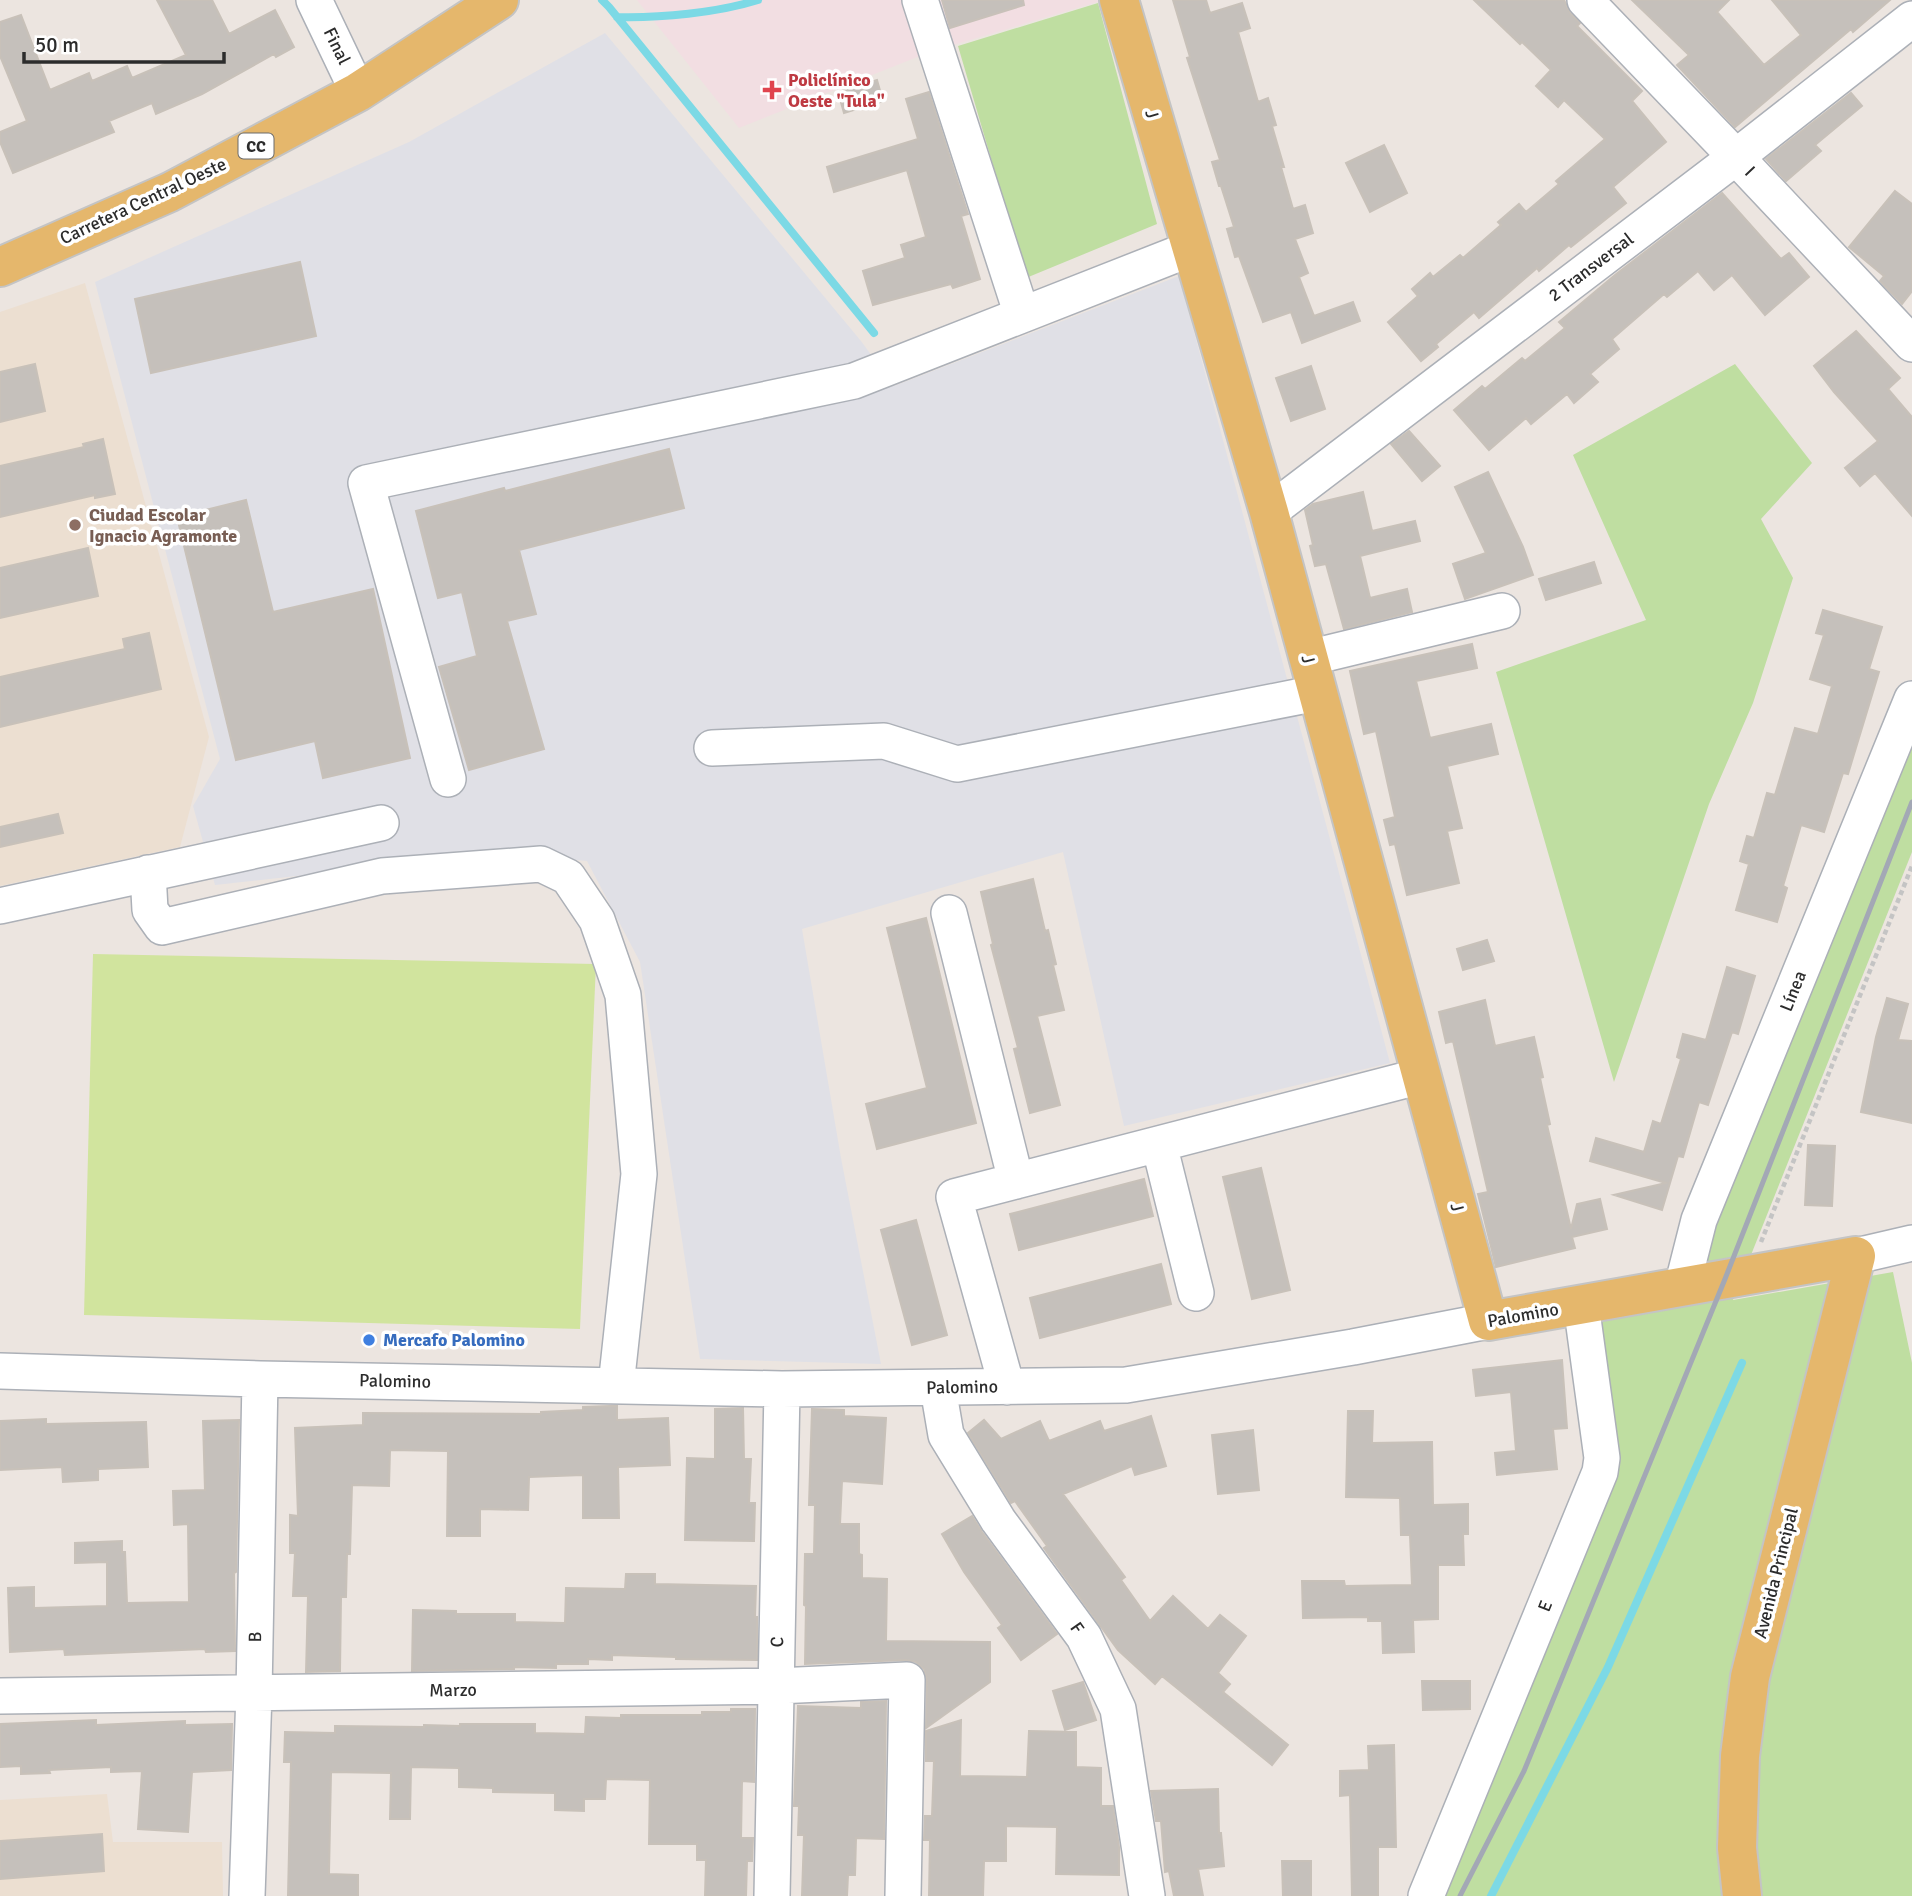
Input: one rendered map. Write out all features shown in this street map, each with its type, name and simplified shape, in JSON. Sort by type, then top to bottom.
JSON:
[{"type":"main road","name":"Carretera Central Oeste","points":[[0,267],[170,192],[358,92],[499,0]]},
{"type":"main road","name":"J","points":[[1119,0],[1269,512],[1488,1321]]},
{"type":"main road","name":"Palomino","points":[[1488,1321],[1856,1256]]},
{"type":"main road","name":"Avenida Principal","points":[[1742,1896],[1737,1848],[1740,1756],[1750,1677],[1856,1256]]},
{"type":"street","name":"Final","points":[[314,0],[358,92]]},
{"type":"street","points":[[920,0],[1022,315]]},
{"type":"street","name":"I","points":[[1585,0],[1912,344]]},
{"type":"street","name":"2 Transversal","points":[[1269,512],[1736,157],[1912,19]]},
{"type":"street","points":[[448,779],[366,483],[854,381],[1191,249]]},
{"type":"street","points":[[712,748],[884,741],[957,764],[1313,676],[1502,611]]},
{"type":"street","name":"Línea","points":[[1682,1287],[1699,1220],[1912,699]]},
{"type":"street","points":[[0,906],[381,823]]},
{"type":"street","points":[[148,873],[150,910],[162,928],[382,876],[541,864],[568,877],[597,920],[623,995],[639,1174],[616,1385]]},
{"type":"street","points":[[949,913],[1016,1181]]},
{"type":"street","points":[[1007,1387],[954,1197],[1421,1076]]},
{"type":"street","points":[[1159,1144],[1196,1293]]},
{"type":"street","name":"Palomino","points":[[1856,1256],[1912,1243]]},
{"type":"street","name":"E","points":[[1426,1896],[1600,1472],[1602,1458],[1581,1304]]},
{"type":"street","name":"Palomino","points":[[0,1371],[782,1389],[1126,1385],[1353,1347],[1488,1321]]},
{"type":"street","name":"B","points":[[247,1896],[260,1379]]},
{"type":"street","name":"F","points":[[938,1388],[946,1435],[998,1520],[1084,1637],[1118,1709],[1147,1896]]},
{"type":"street","name":"C","points":[[772,1896],[782,1389]]},
{"type":"street","name":"Marzo","points":[[0,1696],[777,1686],[907,1680],[903,1896]]},
{"type":"path","points":[[1748,1275],[1912,866]]},
{"type":"shaded area","name":"Policlínico Oeste \"Tula\"","points":[[637,0],[1104,0],[930,52],[739,128]]},
{"type":"shaded area","points":[[605,33],[861,341],[894,386],[1179,276],[1390,1063],[1124,1126],[1063,852],[802,929],[841,1158],[881,1364],[700,1359],[640,962],[587,861],[501,853],[215,885],[193,806],[220,759],[95,282],[409,142]]},
{"type":"shaded area","name":"Ciudad Escolar Ignacio Agramonte","points":[[85,283],[209,737],[180,847],[0,886],[0,312]]},
{"type":"shaded area","points":[[107,1794],[113,1842],[222,1842],[223,1896],[0,1896],[0,1800]]},
{"type":"green space","points":[[1098,3],[1157,224],[1026,278],[958,46]]},
{"type":"green space","points":[[1735,364],[1812,463],[1761,519],[1793,578],[1753,703],[1709,804],[1614,1082],[1496,672],[1646,620],[1573,455]]},
{"type":"green space","points":[[1912,690],[1912,852],[1733,1300],[1893,1272],[1912,1363],[1912,1896],[1419,1896],[1600,1472],[1575,1320],[1682,1287]]},
{"type":"green space","points":[[93,954],[596,964],[580,1329],[84,1315]]},
{"type":"building","points":[[157,0],[212,0],[229,34],[275,10],[294,47],[276,57],[274,54],[202,94],[156,114],[152,103],[109,121],[114,132],[13,173],[0,142],[0,132],[27,121],[0,56],[0,22],[21,15],[50,90],[89,73],[92,81],[127,66],[132,78],[186,55]]},
{"type":"building","points":[[942,0],[1023,0],[1024,5],[950,28]]},
{"type":"building","points":[[1173,0],[1206,0],[1210,13],[1242,3],[1250,28],[1238,32],[1258,102],[1268,98],[1276,125],[1272,126],[1284,167],[1281,167],[1293,209],[1305,205],[1313,233],[1295,239],[1308,273],[1299,277],[1314,316],[1353,302],[1360,321],[1302,343],[1291,312],[1263,322],[1239,256],[1235,257],[1227,229],[1234,227],[1212,162],[1220,160],[1187,58],[1190,57]]},
{"type":"building","points":[[1474,0],[1564,0],[1570,13],[1580,23],[1577,26],[1642,91],[1632,101],[1666,142],[1613,187],[1626,203],[1539,271],[1537,268],[1479,318],[1474,312],[1436,344],[1438,347],[1421,361],[1388,322],[1418,296],[1412,289],[1430,273],[1433,277],[1460,255],[1463,258],[1501,225],[1498,222],[1519,204],[1526,212],[1559,184],[1556,181],[1605,139],[1564,100],[1558,107],[1536,86],[1551,70]]},
{"type":"building","points":[[1632,0],[1729,0],[1717,12],[1764,65],[1801,35],[1772,0],[1890,0],[1853,32],[1851,29],[1735,127],[1677,65],[1689,55]]},
{"type":"building","points":[[877,80],[883,101],[844,113],[838,92]]},
{"type":"building","points":[[929,92],[968,214],[961,216],[980,279],[953,288],[951,284],[873,305],[863,271],[905,258],[901,245],[926,237],[907,170],[834,192],[827,167],[918,139],[906,99]]},
{"type":"building","points":[[1851,93],[1862,106],[1815,145],[1821,151],[1786,181],[1766,159]]},
{"type":"building","points":[[1384,145],[1407,193],[1370,212],[1346,163]]},
{"type":"building","points":[[1895,191],[1912,204],[1912,291],[1902,304],[1880,281],[1884,276],[1849,247]]},
{"type":"building","points":[[1722,193],[1781,259],[1789,253],[1809,277],[1765,315],[1732,275],[1714,290],[1698,271],[1667,297],[1664,294],[1612,339],[1619,349],[1590,374],[1598,382],[1574,403],[1567,394],[1531,424],[1526,418],[1489,450],[1454,410],[1482,386],[1485,389],[1522,358],[1525,361],[1565,328],[1559,322],[1615,275]]},
{"type":"building","points":[[300,262],[316,336],[151,373],[135,299]]},
{"type":"building","points":[[1856,331],[1900,378],[1888,389],[1912,417],[1912,516],[1875,473],[1860,486],[1845,468],[1878,441],[1814,366]]},
{"type":"building","points":[[35,364],[45,411],[0,422],[0,372]]},
{"type":"building","points":[[1311,366],[1325,409],[1291,421],[1276,378]]},
{"type":"building","points":[[1409,431],[1440,466],[1422,481],[1391,444]]},
{"type":"building","points":[[103,439],[115,494],[95,498],[95,495],[0,517],[0,466],[84,447],[83,444]]},
{"type":"building","points":[[669,449],[684,508],[519,550],[536,614],[507,621],[544,749],[469,770],[439,667],[477,656],[462,592],[438,598],[416,511]]},
{"type":"building","points":[[1488,472],[1533,575],[1465,599],[1453,564],[1486,553],[1455,487]]},
{"type":"building","points":[[1363,492],[1372,531],[1415,521],[1420,541],[1360,556],[1370,598],[1407,589],[1412,612],[1344,629],[1326,564],[1315,566],[1305,510],[1313,504]]},
{"type":"building","points":[[246,500],[273,612],[373,589],[410,758],[323,778],[315,741],[236,760],[177,517]]},
{"type":"building","points":[[88,548],[98,596],[0,618],[0,568]]},
{"type":"building","points":[[1594,562],[1601,583],[1546,600],[1539,579]]},
{"type":"building","points":[[1823,610],[1882,627],[1869,669],[1879,672],[1848,774],[1843,773],[1824,832],[1801,825],[1783,886],[1787,888],[1777,922],[1736,910],[1749,864],[1740,861],[1747,836],[1754,838],[1767,793],[1775,795],[1795,728],[1818,734],[1832,686],[1810,679],[1824,635],[1816,633]]},
{"type":"building","points":[[149,633],[161,689],[0,727],[0,677],[125,649],[123,639]]},
{"type":"building","points":[[1472,644],[1477,668],[1416,681],[1430,738],[1491,724],[1498,754],[1447,766],[1462,828],[1447,831],[1459,883],[1407,895],[1395,844],[1390,845],[1384,820],[1395,817],[1376,731],[1364,734],[1350,671]]},
{"type":"building","points":[[58,814],[63,833],[0,847],[0,827]]},
{"type":"building","points":[[1033,879],[1045,931],[1048,930],[1064,1010],[1037,1016],[1060,1105],[1030,1113],[1014,1049],[1018,1048],[991,945],[993,944],[981,892]]},
{"type":"building","points":[[926,918],[976,1123],[877,1149],[866,1104],[927,1088],[887,928]]},
{"type":"building","points":[[1487,940],[1494,961],[1463,970],[1457,949]]},
{"type":"building","points":[[1727,967],[1755,976],[1738,1034],[1732,1032],[1708,1105],[1699,1102],[1683,1157],[1678,1156],[1662,1210],[1614,1195],[1666,1183],[1590,1161],[1596,1138],[1644,1152],[1653,1121],[1661,1124],[1681,1059],[1677,1057],[1683,1034],[1706,1040]]},
{"type":"building","points":[[1887,998],[1908,1004],[1898,1040],[1912,1041],[1912,1123],[1861,1112]]},
{"type":"building","points":[[1485,1000],[1495,1046],[1534,1037],[1550,1124],[1547,1125],[1571,1229],[1577,1204],[1600,1199],[1607,1229],[1572,1237],[1575,1248],[1496,1267],[1478,1194],[1488,1192],[1453,1041],[1446,1043],[1439,1012]]},
{"type":"building","points":[[1808,1145],[1835,1146],[1832,1206],[1805,1205]]},
{"type":"building","points":[[1261,1168],[1290,1290],[1252,1299],[1223,1177]]},
{"type":"building","points":[[1144,1179],[1153,1216],[1019,1250],[1010,1214]]},
{"type":"building","points":[[916,1220],[947,1335],[912,1345],[881,1230]]},
{"type":"building","points":[[1161,1264],[1171,1304],[1040,1338],[1030,1298]]},
{"type":"building","points":[[1562,1360],[1567,1428],[1553,1429],[1557,1469],[1497,1475],[1495,1453],[1516,1451],[1511,1392],[1476,1396],[1473,1370]]},
{"type":"building","points":[[617,1406],[617,1420],[668,1418],[670,1465],[618,1467],[619,1518],[583,1518],[583,1475],[529,1477],[528,1510],[480,1509],[480,1536],[447,1536],[448,1451],[390,1450],[389,1486],[352,1485],[346,1597],[341,1597],[340,1671],[306,1672],[308,1596],[293,1596],[295,1553],[290,1553],[290,1515],[298,1516],[295,1428],[363,1425],[363,1413],[541,1414],[583,1410],[583,1407]]},
{"type":"building","points":[[743,1408],[744,1459],[751,1459],[749,1503],[755,1503],[754,1541],[685,1540],[687,1458],[715,1459],[715,1409]]},
{"type":"building","points":[[812,1409],[844,1410],[844,1416],[886,1418],[882,1484],[842,1481],[840,1524],[859,1524],[862,1578],[887,1579],[886,1641],[990,1642],[990,1682],[926,1728],[927,1680],[924,1669],[916,1662],[906,1660],[805,1664],[805,1554],[814,1554],[815,1505],[809,1505]]},
{"type":"building","points":[[1348,1411],[1373,1411],[1372,1443],[1432,1442],[1433,1505],[1468,1504],[1468,1534],[1463,1534],[1464,1565],[1438,1565],[1438,1619],[1413,1620],[1414,1652],[1383,1653],[1382,1621],[1368,1621],[1368,1617],[1303,1618],[1302,1581],[1344,1581],[1345,1586],[1412,1585],[1410,1535],[1401,1535],[1400,1498],[1346,1497]]},
{"type":"building","points":[[1151,1416],[1166,1466],[1135,1475],[1132,1466],[1063,1494],[1125,1577],[1121,1580],[1150,1621],[1173,1596],[1208,1629],[1220,1615],[1246,1636],[1218,1673],[1230,1684],[1223,1692],[1288,1745],[1272,1765],[1162,1676],[1155,1684],[1118,1650],[1044,1548],[1047,1546],[1015,1501],[1011,1503],[968,1433],[984,1420],[1001,1439],[1040,1421],[1049,1441],[1100,1421],[1104,1431]]},
{"type":"building","points":[[46,1419],[46,1424],[146,1422],[148,1467],[98,1469],[98,1480],[63,1482],[62,1467],[0,1470],[0,1421]]},
{"type":"building","points":[[239,1420],[234,1573],[235,1651],[206,1652],[205,1649],[65,1655],[64,1649],[10,1652],[8,1588],[34,1587],[34,1608],[107,1606],[107,1562],[75,1563],[75,1543],[122,1541],[122,1552],[125,1552],[127,1603],[189,1602],[188,1524],[174,1525],[173,1491],[205,1490],[203,1421]]},
{"type":"building","points":[[1253,1430],[1259,1490],[1218,1494],[1212,1435]]},
{"type":"building","points":[[972,1516],[1057,1634],[1021,1660],[998,1628],[1002,1625],[964,1572],[942,1534]]},
{"type":"building","points":[[626,1574],[655,1574],[655,1584],[756,1586],[757,1660],[612,1655],[612,1660],[588,1659],[588,1664],[556,1664],[556,1668],[412,1671],[413,1610],[456,1611],[456,1614],[515,1614],[515,1622],[565,1623],[566,1588],[625,1589]]},
{"type":"building","points":[[1422,1681],[1470,1681],[1470,1709],[1423,1710]]},
{"type":"building","points":[[1083,1682],[1096,1720],[1065,1730],[1053,1691]]},
{"type":"building","points":[[886,1701],[884,1839],[856,1838],[855,1875],[848,1875],[847,1896],[802,1896],[804,1835],[798,1835],[799,1806],[794,1806],[798,1706],[861,1708],[861,1702]]},
{"type":"building","points":[[731,1709],[755,1709],[754,1782],[742,1781],[741,1838],[753,1838],[752,1861],[747,1861],[746,1896],[705,1896],[706,1860],[697,1860],[697,1844],[649,1844],[650,1780],[606,1779],[605,1799],[584,1799],[584,1811],[555,1810],[555,1793],[493,1792],[493,1788],[459,1787],[459,1768],[411,1767],[410,1819],[390,1819],[391,1773],[331,1772],[329,1874],[358,1875],[358,1896],[288,1896],[291,1762],[284,1762],[285,1732],[335,1733],[335,1726],[535,1724],[535,1733],[585,1734],[586,1717],[702,1715],[702,1712],[731,1712]]},
{"type":"building","points":[[96,1720],[96,1725],[185,1721],[185,1725],[232,1724],[231,1770],[192,1772],[188,1832],[138,1829],[142,1771],[111,1772],[111,1767],[21,1774],[21,1766],[0,1767],[0,1724]]},
{"type":"building","points":[[961,1720],[960,1776],[1027,1777],[1029,1731],[1076,1732],[1076,1767],[1101,1768],[1101,1806],[1113,1806],[1119,1847],[1119,1875],[1056,1874],[1057,1827],[1006,1826],[1006,1861],[984,1861],[983,1896],[929,1896],[930,1840],[924,1840],[925,1816],[932,1816],[934,1761],[926,1761],[926,1731]]},
{"type":"building","points":[[1394,1745],[1396,1847],[1378,1847],[1378,1896],[1352,1896],[1350,1795],[1340,1796],[1340,1771],[1369,1770],[1368,1746]]},
{"type":"building","points":[[1218,1789],[1219,1833],[1224,1866],[1198,1869],[1203,1896],[1174,1896],[1169,1871],[1165,1872],[1161,1821],[1156,1821],[1151,1791]]},
{"type":"building","points":[[102,1834],[104,1871],[0,1879],[0,1841]]},
{"type":"building","points":[[1282,1861],[1311,1861],[1311,1896],[1283,1896]]},
{"type":"waterway","points":[[602,0],[874,333]]},
{"type":"waterway","points":[[617,17],[688,14],[758,0]]},
{"type":"waterway","points":[[1491,1896],[1608,1667],[1742,1363]]},
{"type":"railway","points":[[1460,1896],[1524,1771],[1725,1279],[1912,802]]},
{"type":"place","name":"Policlínico Oeste \"Tula\"","points":[[772,90]]},
{"type":"place","name":"Ciudad Escolar Ignacio Agramonte","points":[[75,525]]},
{"type":"place","name":"Mercafo Palomino","points":[[369,1340]]}]
